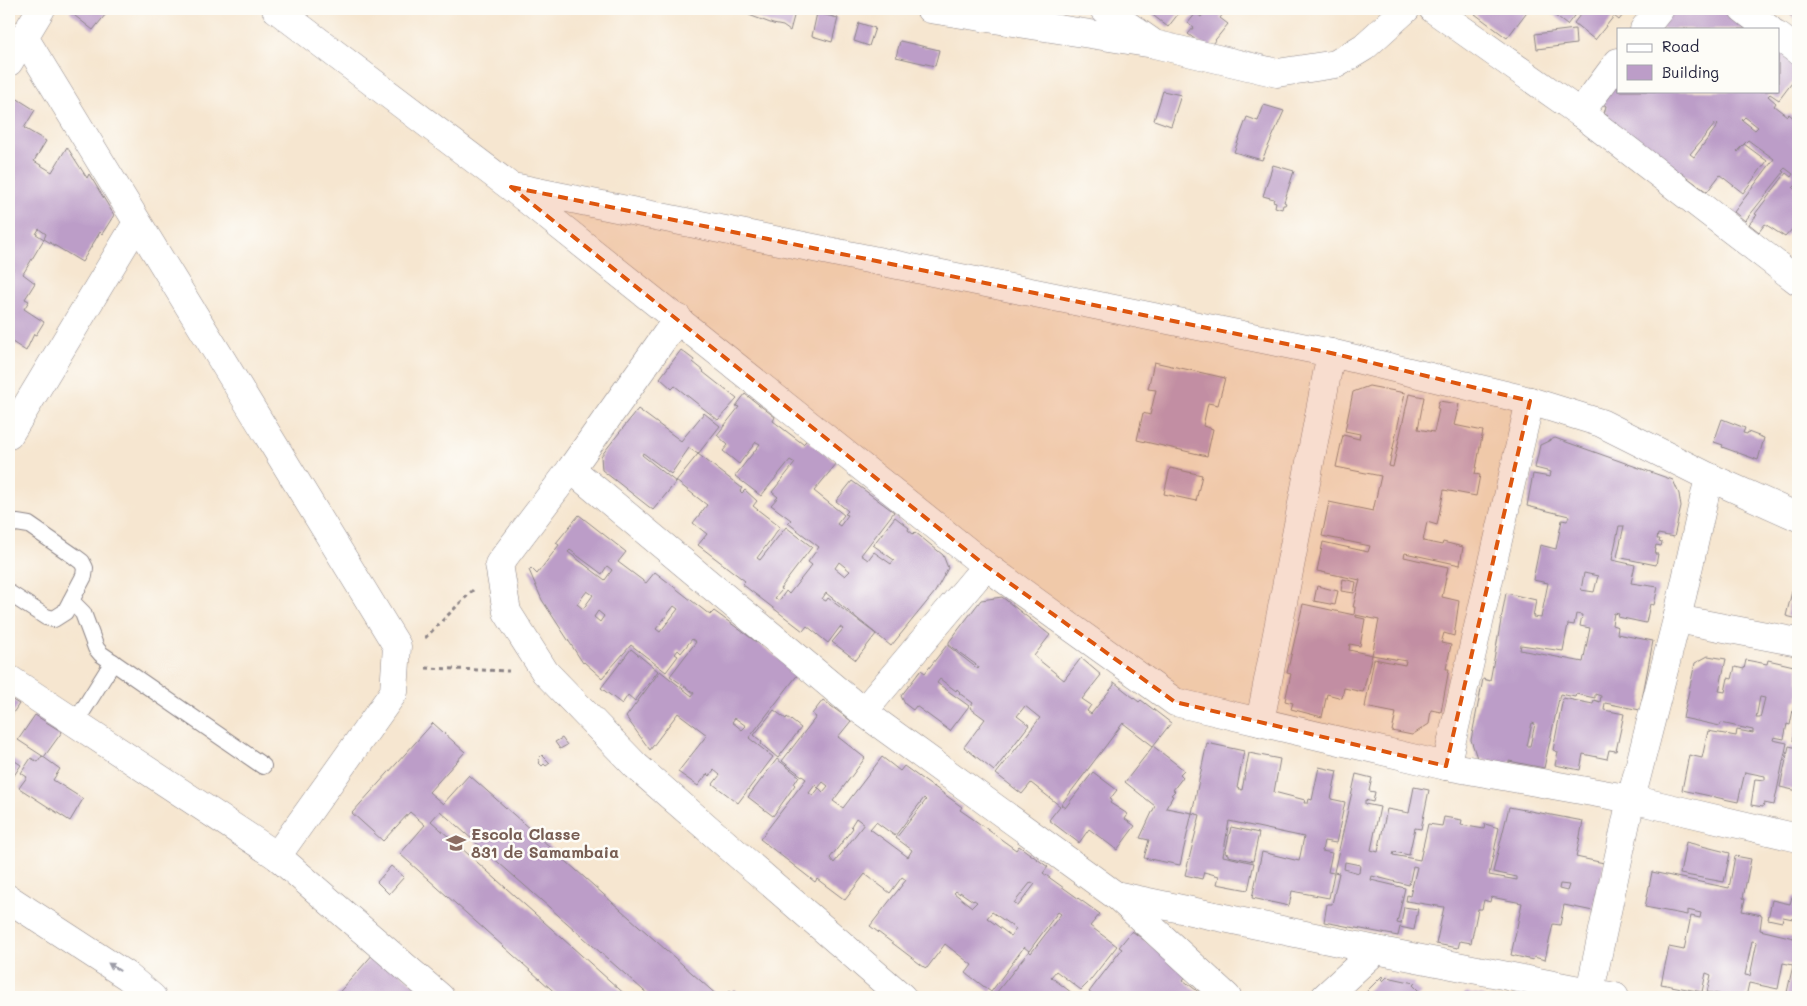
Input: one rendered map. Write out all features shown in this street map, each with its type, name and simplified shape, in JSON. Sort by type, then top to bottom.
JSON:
[{"type":"street","points":[[9,62],[41,9]]},
{"type":"street","points":[[276,9],[511,186],[986,566],[1175,702],[1446,766],[1632,799],[1798,838]]},
{"type":"street","points":[[930,9],[1154,44],[1277,73],[1336,64],[1364,47],[1406,9]]},
{"type":"street","points":[[1104,9],[1154,44]]},
{"type":"street","points":[[1433,9],[1580,113],[1798,282]]},
{"type":"street","points":[[1645,28],[1660,9]]},
{"type":"street","points":[[1743,9],[1768,28]]},
{"type":"street","points":[[24,37],[397,646],[394,692],[277,856]]},
{"type":"street","points":[[1780,38],[1798,52]]},
{"type":"street","points":[[1580,113],[1617,63]]},
{"type":"street","points":[[511,186],[1331,353],[1530,401],[1601,423],[1708,478],[1798,517]]},
{"type":"street","points":[[9,435],[137,223]]},
{"type":"street","points":[[678,318],[571,469],[498,564],[507,612],[545,672],[636,766],[902,997]]},
{"type":"street","points":[[1260,722],[1331,353]]},
{"type":"street","points":[[1446,766],[1530,401]]},
{"type":"street","points":[[571,469],[863,712],[1115,895],[1227,997]]},
{"type":"street","points":[[1115,895],[1596,995],[1632,799],[1677,619],[1708,478]]},
{"type":"street","points":[[863,712],[986,566]]},
{"type":"street","points":[[1677,619],[1798,642]]},
{"type":"street","points":[[9,679],[277,856],[440,997]]},
{"type":"street","points":[[9,899],[127,976],[152,997]]},
{"type":"street","points":[[1326,997],[1376,950]]},
{"type":"lane","points":[[9,525],[17,523],[29,525],[82,562],[85,568],[84,576],[65,612],[54,619],[46,617],[9,593]]},
{"type":"lane","points":[[71,601],[83,613],[96,648],[101,654],[263,766]]},
{"type":"lane","points":[[75,723],[113,662]]},
{"type":"path","points":[[396,667],[498,564]]},
{"type":"path","points":[[396,667],[545,672]]},
{"type":"highlighted area","points":[[511,187],[1331,353],[1530,401],[1446,766],[1175,702],[986,566]]},
{"type":"building","points":[[72,9],[110,9],[93,30],[70,12]]},
{"type":"building","points":[[751,9],[796,9],[790,31],[783,26],[749,15]]},
{"type":"building","points":[[1145,9],[1182,9],[1168,27]]},
{"type":"building","points":[[1208,9],[1226,10],[1220,18],[1228,24],[1208,49],[1188,34],[1194,27],[1188,23],[1196,13],[1201,17]]},
{"type":"building","points":[[1479,9],[1529,9],[1507,38],[1475,14]]},
{"type":"building","points":[[1546,9],[1628,9],[1619,20],[1614,16],[1595,40],[1574,23],[1580,15],[1577,12],[1567,25]]},
{"type":"building","points":[[1677,9],[1723,9],[1746,26],[1745,28],[1659,28],[1670,13],[1672,15]]},
{"type":"building","points":[[1782,9],[1798,9],[1798,21]]},
{"type":"building","points":[[817,13],[838,18],[832,42],[812,36]]},
{"type":"building","points":[[859,23],[875,28],[869,46],[854,41]]},
{"type":"building","points":[[1575,29],[1576,44],[1537,49],[1535,34]]},
{"type":"building","points":[[900,41],[939,50],[935,66],[896,57]]},
{"type":"building","points":[[1780,48],[1798,62],[1798,75],[1779,100],[1770,94],[1768,96],[1776,103],[1774,106],[1787,116],[1789,114],[1798,122],[1798,183],[1793,188],[1798,191],[1798,229],[1795,226],[1785,237],[1765,224],[1759,232],[1749,224],[1786,173],[1791,177],[1793,174],[1785,168],[1782,171],[1784,172],[1745,221],[1734,212],[1774,159],[1748,140],[1744,144],[1767,161],[1743,193],[1720,175],[1707,192],[1608,119],[1608,116],[1604,114],[1606,106],[1601,103],[1617,73],[1617,92],[1780,92]],"holes":[[[1745,117],[1758,127],[1755,130],[1742,120]],[[1716,123],[1718,125],[1694,157],[1690,154]]]},
{"type":"building","points":[[1163,91],[1181,95],[1171,126],[1154,120]]},
{"type":"building","points":[[16,98],[35,110],[24,128],[46,141],[34,161],[52,172],[67,147],[87,178],[89,174],[114,215],[102,234],[100,232],[82,262],[44,239],[23,274],[35,283],[25,299],[29,301],[24,309],[44,322],[36,335],[34,334],[26,351],[9,340],[9,276],[13,269],[11,268],[9,271],[9,192],[16,180],[9,175],[9,109]],"holes":[[[39,229],[46,234],[44,239],[36,234]]]},
{"type":"building","points":[[1264,105],[1284,111],[1262,160],[1234,152],[1247,117],[1258,121]]},
{"type":"building","points":[[1273,165],[1294,171],[1284,202],[1286,203],[1282,209],[1275,207],[1276,202],[1273,201],[1274,199],[1263,196]]},
{"type":"building","points":[[681,350],[694,360],[693,362],[703,372],[737,399],[718,420],[675,386],[672,389],[660,378]]},
{"type":"building","points":[[1154,362],[1225,378],[1218,405],[1208,403],[1203,426],[1213,429],[1207,456],[1137,440],[1143,413],[1150,415],[1156,390],[1148,389]]},
{"type":"building","points":[[1369,386],[1405,393],[1389,466],[1393,467],[1409,394],[1424,397],[1418,429],[1434,432],[1439,401],[1459,404],[1454,425],[1483,431],[1475,474],[1480,475],[1476,496],[1444,490],[1437,525],[1427,522],[1423,541],[1442,545],[1443,542],[1463,547],[1460,565],[1405,553],[1404,557],[1448,567],[1442,597],[1459,601],[1454,636],[1444,633],[1441,643],[1451,645],[1446,669],[1449,669],[1441,712],[1431,710],[1429,724],[1412,735],[1392,731],[1396,713],[1365,707],[1374,659],[1405,665],[1406,661],[1372,655],[1363,692],[1344,688],[1342,698],[1327,694],[1322,717],[1291,709],[1293,703],[1285,701],[1291,674],[1287,673],[1303,604],[1354,615],[1355,607],[1353,607],[1360,580],[1317,571],[1323,542],[1368,552],[1370,546],[1322,536],[1329,502],[1373,511],[1381,476],[1336,467],[1343,435],[1359,439],[1360,434],[1345,431],[1353,392]],"holes":[[[1356,615],[1379,620],[1372,655],[1349,650],[1350,644],[1360,646],[1365,619],[1356,617]]]},
{"type":"building","points":[[745,394],[775,417],[773,421],[803,444],[807,440],[837,463],[814,491],[844,515],[837,524],[840,526],[848,515],[845,514],[848,511],[836,501],[852,481],[894,512],[861,555],[868,560],[874,552],[891,564],[894,560],[873,545],[895,517],[909,528],[908,530],[913,534],[915,532],[943,555],[948,568],[935,592],[891,646],[826,593],[822,599],[826,601],[828,598],[876,634],[856,660],[832,642],[843,629],[840,627],[828,643],[807,626],[803,631],[742,584],[745,581],[698,545],[707,534],[693,523],[707,505],[676,481],[698,454],[742,488],[740,491],[742,493],[745,490],[757,501],[753,506],[780,527],[757,558],[760,560],[786,527],[812,547],[775,598],[779,601],[786,591],[789,594],[812,565],[808,562],[819,547],[788,523],[791,520],[771,505],[778,497],[772,492],[795,463],[790,460],[761,496],[735,476],[760,444],[756,442],[739,464],[723,451],[728,445],[717,435],[739,407],[736,406]],"holes":[[[839,562],[850,571],[845,576],[835,568]]]},
{"type":"building","points":[[638,409],[681,441],[704,413],[720,426],[698,454],[689,448],[671,474],[643,453],[642,455],[676,482],[653,510],[602,470],[601,456]]},
{"type":"building","points":[[1722,419],[1745,428],[1743,433],[1747,434],[1748,432],[1764,438],[1758,460],[1722,447],[1723,445],[1714,442]]},
{"type":"building","points":[[1555,438],[1673,480],[1679,494],[1681,507],[1674,537],[1658,534],[1657,539],[1660,539],[1659,542],[1662,543],[1661,546],[1656,545],[1655,554],[1658,554],[1656,565],[1617,557],[1624,526],[1619,526],[1612,560],[1635,565],[1631,583],[1658,587],[1654,605],[1650,604],[1646,623],[1618,617],[1619,614],[1614,613],[1612,625],[1618,627],[1617,634],[1653,641],[1640,710],[1605,703],[1604,710],[1624,714],[1616,751],[1609,750],[1607,759],[1583,754],[1580,770],[1555,765],[1558,752],[1553,750],[1563,698],[1593,704],[1594,700],[1600,702],[1601,696],[1595,694],[1595,698],[1576,694],[1575,697],[1560,694],[1544,768],[1509,761],[1509,764],[1477,758],[1471,740],[1483,679],[1490,681],[1506,593],[1536,600],[1533,617],[1541,618],[1548,583],[1533,580],[1540,545],[1556,549],[1562,520],[1567,521],[1569,516],[1527,506],[1533,474],[1550,477],[1551,472],[1535,468],[1540,445]],"holes":[[[1584,573],[1598,576],[1594,592],[1581,590]],[[1576,614],[1582,615],[1580,626],[1590,628],[1583,662],[1520,650],[1521,645],[1563,651],[1568,624],[1574,625]],[[1532,723],[1535,724],[1530,746],[1527,746]]]},
{"type":"building","points":[[1170,468],[1202,475],[1196,501],[1164,494]]},
{"type":"building","points":[[579,515],[626,552],[618,562],[646,583],[655,572],[710,615],[714,611],[799,673],[749,738],[773,757],[738,803],[713,784],[720,775],[714,770],[709,776],[707,774],[698,786],[678,772],[707,735],[678,713],[650,750],[626,717],[660,671],[692,696],[694,693],[670,676],[696,642],[692,639],[681,653],[678,650],[675,654],[678,656],[666,672],[631,645],[602,678],[583,663],[542,600],[529,570],[531,568],[537,574],[559,545],[556,543]],"holes":[[[570,550],[602,574],[607,566],[612,570],[605,580],[568,552]],[[587,591],[593,595],[583,609],[577,604]],[[674,606],[678,609],[660,632],[656,629]],[[598,611],[604,616],[600,622],[594,617]],[[735,718],[746,726],[742,730],[732,722]]]},
{"type":"building","points":[[1798,567],[1798,619],[1786,616]]},
{"type":"building","points":[[1343,579],[1356,582],[1354,593],[1341,591]]},
{"type":"building","points":[[1317,586],[1338,591],[1335,605],[1314,601]]},
{"type":"building","points":[[1002,597],[1050,635],[1034,656],[1064,680],[1081,658],[1101,675],[1082,699],[1091,705],[1087,711],[1091,714],[1114,685],[1114,682],[1139,702],[1141,700],[1171,723],[1153,746],[1123,723],[1061,805],[1065,808],[1093,772],[1117,790],[1110,799],[1112,800],[1110,803],[1126,813],[1125,819],[1135,826],[1117,850],[1089,829],[1079,843],[1049,820],[1060,806],[1031,783],[1022,794],[996,774],[1040,718],[1025,706],[1017,716],[1029,725],[994,771],[964,747],[985,719],[970,708],[973,703],[959,693],[957,689],[956,691],[940,679],[937,683],[969,706],[950,731],[916,706],[913,710],[905,704],[901,696],[921,670],[925,673],[947,645],[978,669],[979,667],[949,645],[949,642],[981,600]]},
{"type":"building","points":[[631,649],[658,671],[635,701],[628,695],[622,704],[601,688]]},
{"type":"building","points":[[1708,656],[1726,659],[1719,691],[1725,692],[1728,678],[1732,679],[1735,667],[1744,669],[1746,660],[1767,664],[1768,660],[1798,667],[1798,701],[1795,700],[1790,725],[1787,724],[1784,739],[1774,737],[1773,740],[1787,743],[1774,805],[1764,803],[1763,807],[1751,805],[1755,779],[1765,780],[1765,776],[1745,772],[1738,802],[1682,790],[1689,755],[1702,758],[1708,731],[1736,736],[1737,730],[1753,733],[1753,730],[1721,723],[1720,726],[1683,718],[1695,663]],"holes":[[[1760,697],[1765,698],[1760,718],[1756,718]]]},
{"type":"building","points":[[9,698],[19,704],[9,719]]},
{"type":"building","points":[[823,700],[851,721],[838,737],[865,758],[833,801],[843,808],[882,757],[900,771],[904,766],[962,807],[960,810],[1016,850],[1019,846],[1048,867],[1043,873],[1100,914],[1090,926],[1117,946],[1081,990],[1056,971],[1051,977],[1075,997],[993,997],[1029,951],[1024,947],[991,992],[966,973],[972,965],[945,944],[927,968],[924,967],[870,926],[906,880],[902,877],[890,893],[865,874],[845,900],[817,879],[815,882],[760,839],[806,779],[782,761],[816,717],[812,714]],"holes":[[[823,782],[828,786],[823,792],[819,788],[813,796],[809,793],[815,785],[818,788]],[[924,798],[926,800],[896,838],[912,850],[908,857],[870,829],[876,822],[895,836]],[[856,818],[864,824],[834,863],[830,858],[853,828],[851,826]],[[1031,882],[1035,884],[1018,906],[1014,903]],[[956,891],[960,894],[960,892],[977,902],[972,907],[954,893]],[[992,912],[1016,929],[1011,936],[987,918]],[[1058,912],[1061,914],[1031,953],[1029,951]]]},
{"type":"building","points":[[774,710],[801,728],[778,758],[761,744],[762,742],[754,735]]},
{"type":"building","points":[[35,715],[62,732],[44,757],[18,740]]},
{"type":"building","points":[[1798,720],[1798,742],[1793,741]]},
{"type":"building","points":[[433,723],[465,752],[429,792],[443,804],[469,775],[719,997],[651,997],[440,811],[431,821],[628,997],[560,997],[400,854],[425,825],[410,812],[383,841],[352,813]]},
{"type":"building","points":[[562,738],[567,745],[560,749],[555,742]]},
{"type":"building","points":[[1207,743],[1244,751],[1237,788],[1242,790],[1249,753],[1280,759],[1274,792],[1305,800],[1304,803],[1308,803],[1309,799],[1312,800],[1319,767],[1337,771],[1331,799],[1345,802],[1336,843],[1324,841],[1322,851],[1332,853],[1328,872],[1334,873],[1329,898],[1292,891],[1289,906],[1252,898],[1262,852],[1299,861],[1304,837],[1229,821],[1223,856],[1254,863],[1248,890],[1217,884],[1219,876],[1204,872],[1202,879],[1185,875],[1200,815],[1192,813]]},
{"type":"building","points":[[1153,746],[1184,770],[1180,774],[1183,777],[1173,790],[1175,791],[1171,795],[1173,796],[1166,808],[1192,813],[1180,865],[1144,858],[1149,840],[1140,838],[1155,806],[1125,782]]},
{"type":"building","points":[[1789,746],[1798,748],[1798,791],[1780,787]]},
{"type":"building","points":[[542,755],[550,763],[546,766],[544,764],[542,766],[539,763],[538,759]]},
{"type":"building","points":[[42,756],[60,769],[53,780],[83,799],[70,821],[19,788],[27,777],[21,773],[31,758],[38,762]]},
{"type":"building","points":[[9,757],[21,765],[9,783]]},
{"type":"building","points":[[777,759],[799,776],[795,785],[773,816],[748,797]]},
{"type":"building","points":[[1356,774],[1372,778],[1369,791],[1375,792],[1373,802],[1365,800],[1365,804],[1380,807],[1371,850],[1378,852],[1387,809],[1409,813],[1414,787],[1429,790],[1421,829],[1415,828],[1409,855],[1394,852],[1393,855],[1420,860],[1428,824],[1442,826],[1444,817],[1462,820],[1461,825],[1484,829],[1485,824],[1499,828],[1489,875],[1517,880],[1517,877],[1493,872],[1509,807],[1583,821],[1576,857],[1604,863],[1598,897],[1596,896],[1593,911],[1564,905],[1560,925],[1553,924],[1545,960],[1534,957],[1533,960],[1511,955],[1522,903],[1491,897],[1490,902],[1484,900],[1482,909],[1478,909],[1471,943],[1460,941],[1458,948],[1436,944],[1444,907],[1406,901],[1407,895],[1410,896],[1417,867],[1413,866],[1409,885],[1372,876],[1371,880],[1405,888],[1397,923],[1401,924],[1404,907],[1418,909],[1414,930],[1400,927],[1398,936],[1324,922],[1327,904],[1332,904],[1339,873],[1334,872]],"holes":[[[1345,862],[1360,865],[1359,873],[1344,869]],[[1560,884],[1569,885],[1567,891],[1559,889]]]},
{"type":"building","points":[[1231,827],[1259,833],[1253,861],[1228,856],[1225,853]]},
{"type":"building","points":[[1686,842],[1730,853],[1724,882],[1680,874]]},
{"type":"building","points":[[1735,856],[1751,859],[1742,911],[1762,915],[1760,930],[1798,939],[1798,997],[1786,997],[1793,965],[1783,963],[1778,989],[1749,983],[1746,997],[1707,992],[1711,975],[1706,973],[1702,992],[1661,984],[1669,947],[1684,950],[1691,916],[1700,918],[1701,913],[1687,910],[1687,915],[1645,907],[1652,872],[1729,888]],"holes":[[[1752,941],[1757,942],[1750,976],[1745,975]]]},
{"type":"building","points":[[391,866],[404,877],[389,894],[377,882]]},
{"type":"building","points":[[1792,897],[1798,898],[1798,920],[1783,917],[1782,922],[1768,919],[1772,900],[1790,904]]},
{"type":"building","points":[[1132,931],[1188,973],[1183,980],[1205,997],[1095,997],[1089,992],[1122,949],[1119,947]]},
{"type":"building","points":[[375,952],[420,989],[413,997],[335,997]]},
{"type":"building","points":[[1382,976],[1384,977],[1381,979],[1383,981],[1387,977],[1415,983],[1413,985],[1421,993],[1417,997],[1369,997],[1365,993]]},
{"type":"building","points":[[735,990],[742,997],[724,997],[730,991],[732,993]]},
{"type":"building","points":[[1466,993],[1484,996],[1484,997],[1461,997]]},
{"type":"place","name":"Escola Classe 831 de Samambaia","points":[[456,843]]}]
